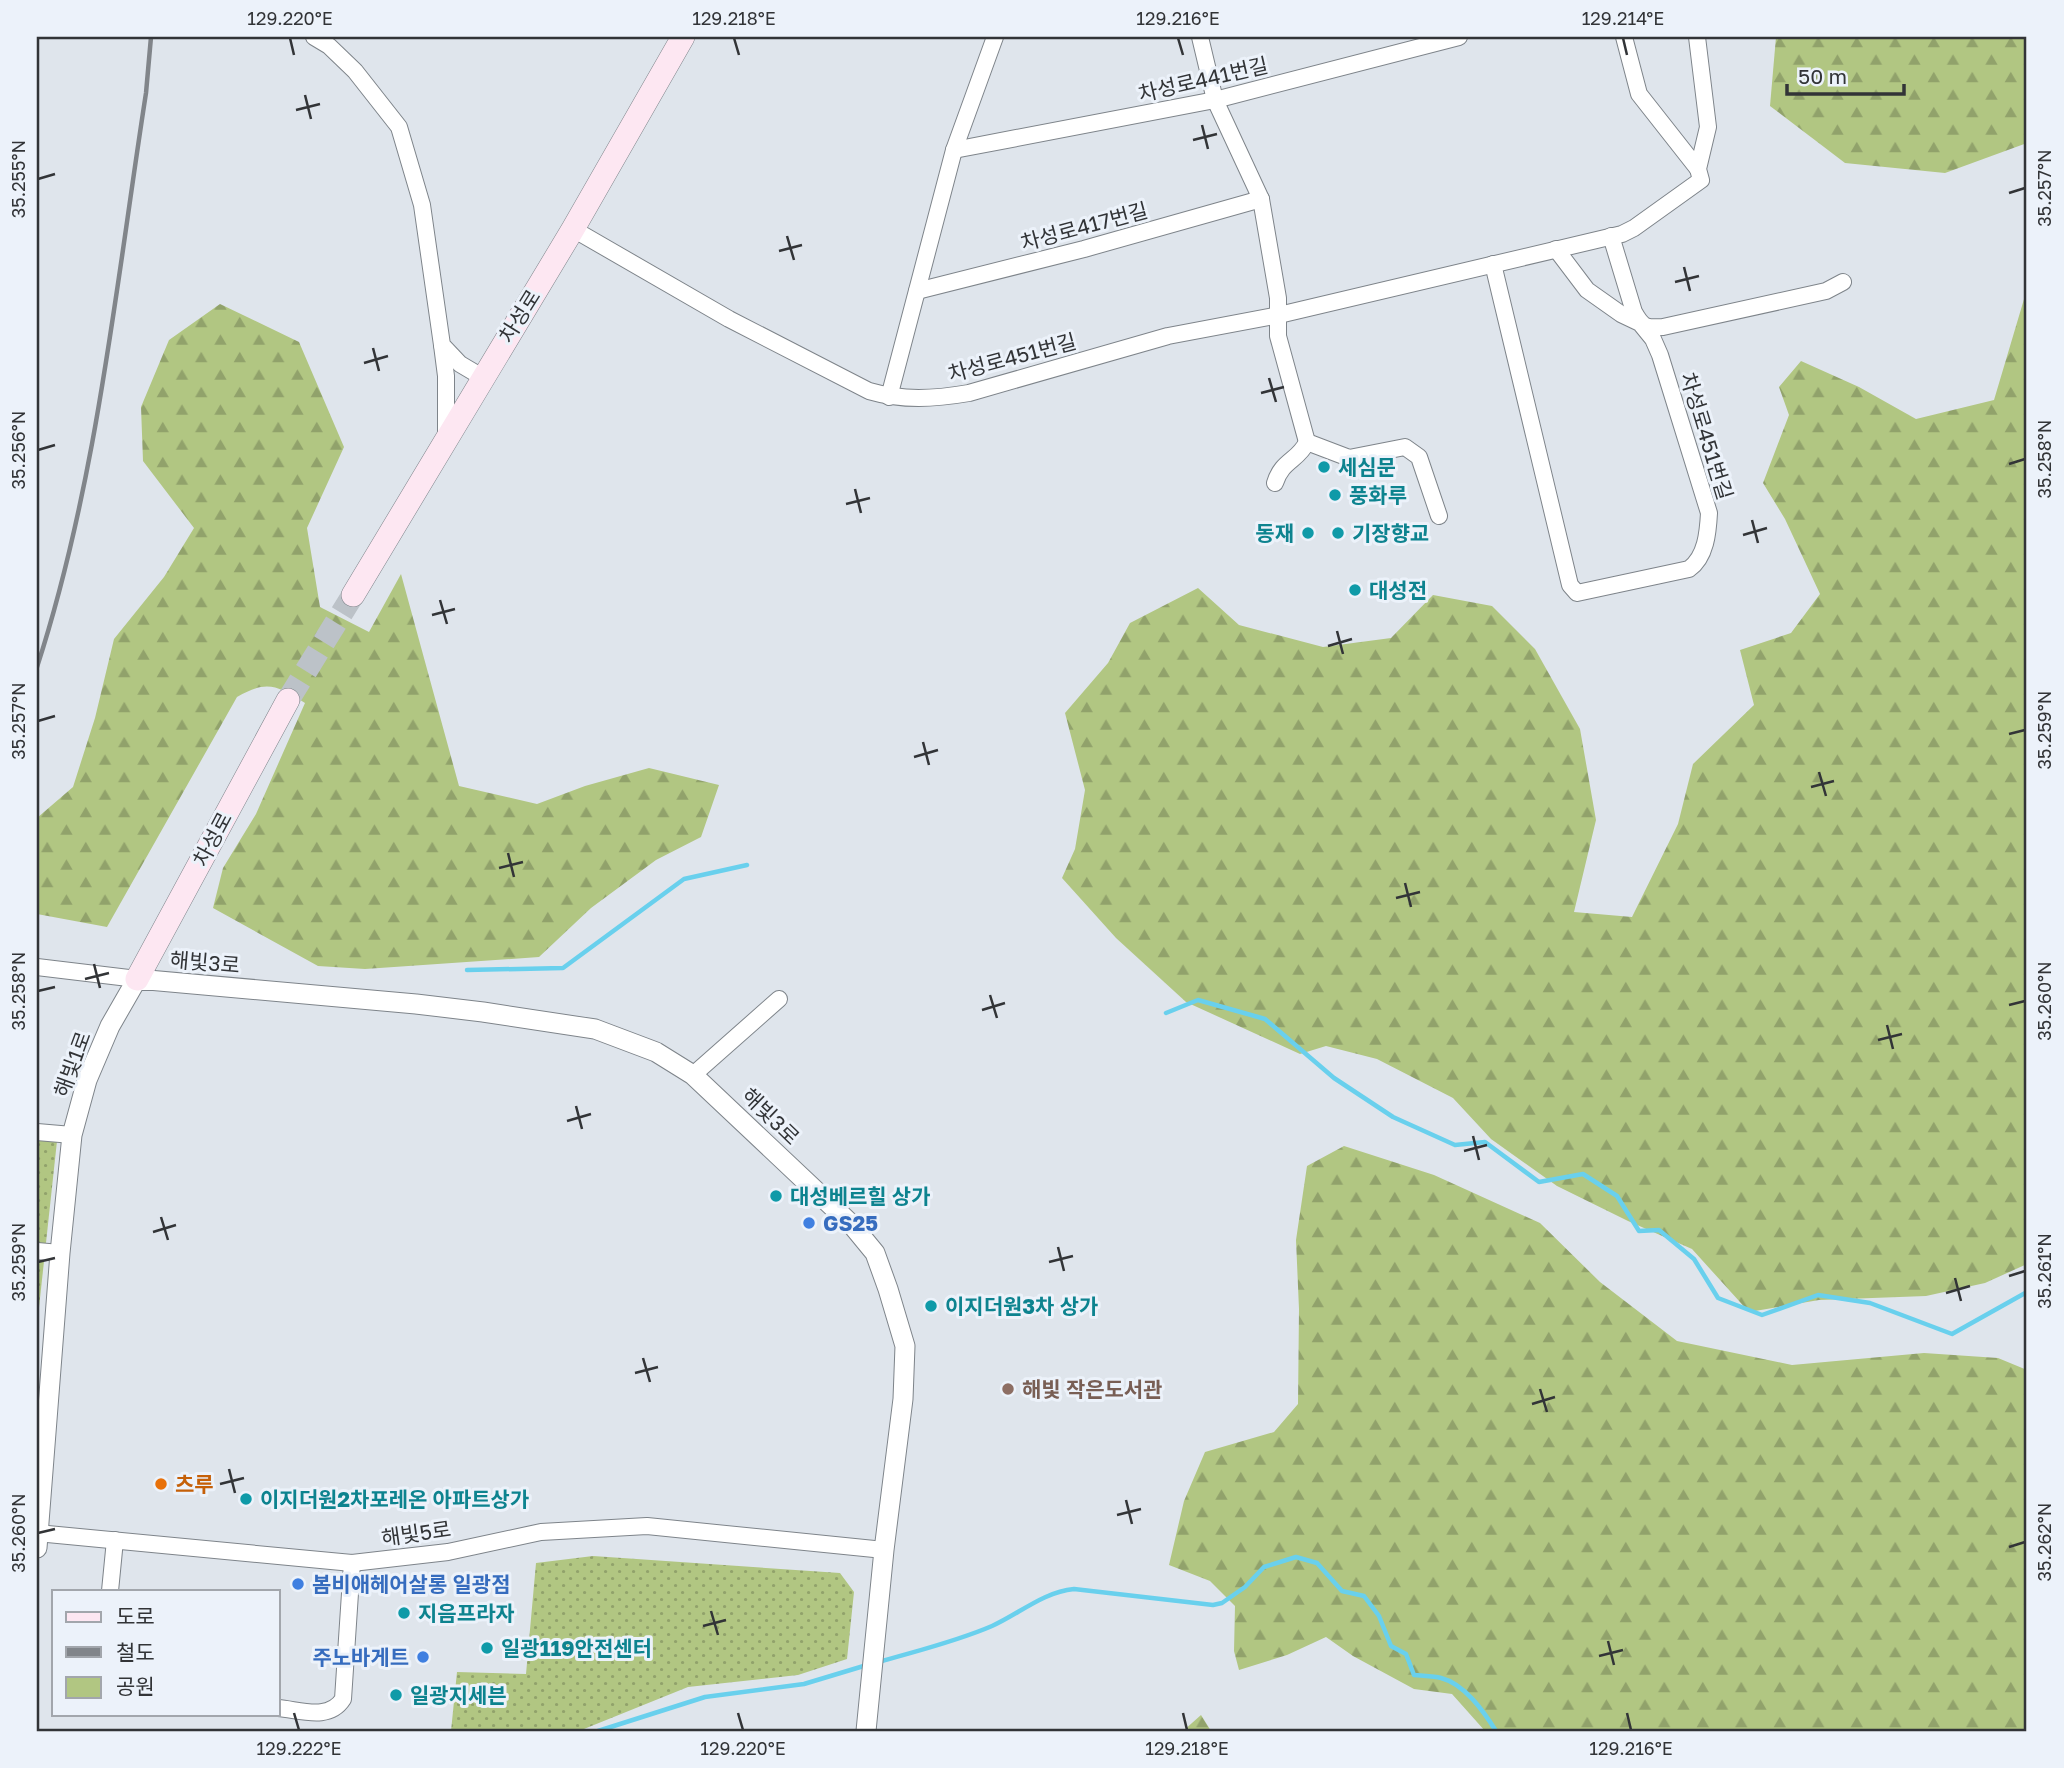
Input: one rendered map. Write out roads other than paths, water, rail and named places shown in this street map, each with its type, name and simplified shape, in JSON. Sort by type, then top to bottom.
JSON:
[{"type":"main road","name":"차성로","points":[[353,595],[573,229],[683,37]]},
{"type":"main road","name":"차성로","points":[[137,979],[288,699]]},
{"type":"street","points":[[314,37],[329,46],[355,71],[399,127],[422,205],[446,376],[446,443]]},
{"type":"street","points":[[888,397],[954,150],[995,37]]},
{"type":"street","points":[[1200,37],[1215,100],[1261,199],[1279,315],[1278,336],[1307,442],[1301,454],[1284,464],[1275,483]]},
{"type":"street","name":"차성로441번길","points":[[954,150],[1215,100],[1459,37]]},
{"type":"street","points":[[1624,37],[1639,94],[1698,169]]},
{"type":"street","name":"차성로451번길","points":[[573,229],[729,319],[869,391],[888,397],[935,398],[969,393],[1168,336],[1279,315],[1611,236],[1634,228],[1701,180],[1698,169],[1708,127],[1697,37]]},
{"type":"street","name":"차성로417번길","points":[[917,292],[1261,199]]},
{"type":"street","name":"차성로451번길","points":[[1493,264],[1570,584],[1577,593],[1689,569],[1696,564],[1708,537],[1709,513],[1660,355],[1653,339],[1634,312],[1611,236]]},
{"type":"street","name":"차성로451번길","points":[[1556,249],[1587,290],[1621,314],[1648,328],[1826,291],[1843,282]]},
{"type":"street","points":[[442,345],[460,364],[482,377]]},
{"type":"street","points":[[1307,442],[1349,458],[1405,447],[1419,457],[1439,516]]},
{"type":"street","points":[[37,967],[137,979]]},
{"type":"street","name":"해빛3로","points":[[137,979],[416,1004],[595,1029],[656,1052],[693,1075],[852,1225],[875,1253],[905,1346],[903,1399],[884,1550],[866,1731]]},
{"type":"street","name":"해빛1로","points":[[37,1538],[72,1135],[87,1080],[110,1026],[137,979]]},
{"type":"street","points":[[693,1075],[779,999]]},
{"type":"street","points":[[37,1132],[72,1135]]},
{"type":"street","points":[[37,1251],[60,1253]]},
{"type":"street","name":"해빛5로","points":[[37,1538],[115,1540],[352,1563],[449,1552],[541,1532],[647,1526],[884,1550]]},
{"type":"street","points":[[110,1590],[115,1540]]},
{"type":"street","points":[[280,1708],[327,1713],[337,1708],[343,1699],[352,1563]]},
{"type":"waterway","points":[[467,970],[563,968],[684,879],[747,865]]},
{"type":"waterway","points":[[1166,1013],[1198,1000],[1265,1019],[1334,1078],[1393,1117],[1455,1145],[1485,1142],[1539,1182],[1583,1174],[1617,1196],[1639,1231],[1659,1230],[1694,1259],[1718,1298],[1762,1315],[1818,1295],[1870,1303],[1952,1334],[2027,1292]]},
{"type":"waterway","points":[[879,1662],[978,1632],[1052,1594],[1074,1589],[1213,1605],[1222,1603],[1245,1587],[1264,1567],[1296,1557],[1317,1563],[1342,1591],[1364,1596],[1379,1616],[1391,1646],[1406,1654],[1414,1675],[1441,1678],[1458,1686],[1480,1707],[1496,1731]]},
{"type":"waterway","points":[[598,1731],[705,1697],[804,1684],[867,1665]]},
{"type":"tunnel","points":[[288,700],[353,595]]},
{"type":"railway","points":[[37,667],[58,597],[90,455],[146,93],[151,37]]},
{"type":"place","name":"세심문","points":[[1324,467]]},
{"type":"place","name":"풍화루","points":[[1335,495]]},
{"type":"place","name":"동재","points":[[1308,533]]},
{"type":"place","name":"기장향교","points":[[1338,533]]},
{"type":"place","name":"대성전","points":[[1355,590]]},
{"type":"place","name":"대성베르힐 상가","points":[[776,1196]]},
{"type":"place","name":"GS25","points":[[809,1223]]},
{"type":"place","name":"이지더원3차 상가","points":[[931,1306]]},
{"type":"place","name":"해빛 작은도서관","points":[[1008,1389]]},
{"type":"place","name":"츠루","points":[[161,1484]]},
{"type":"place","name":"이지더원2차포레온 아파트상가","points":[[246,1499]]},
{"type":"place","name":"봄비애헤어살롱 일광점","points":[[298,1584]]},
{"type":"place","name":"지음프라자","points":[[404,1613]]},
{"type":"place","name":"일광119안전센터","points":[[487,1648]]},
{"type":"place","name":"주노바게트","points":[[423,1657]]},
{"type":"place","name":"일광지세븐","points":[[396,1695]]}]
